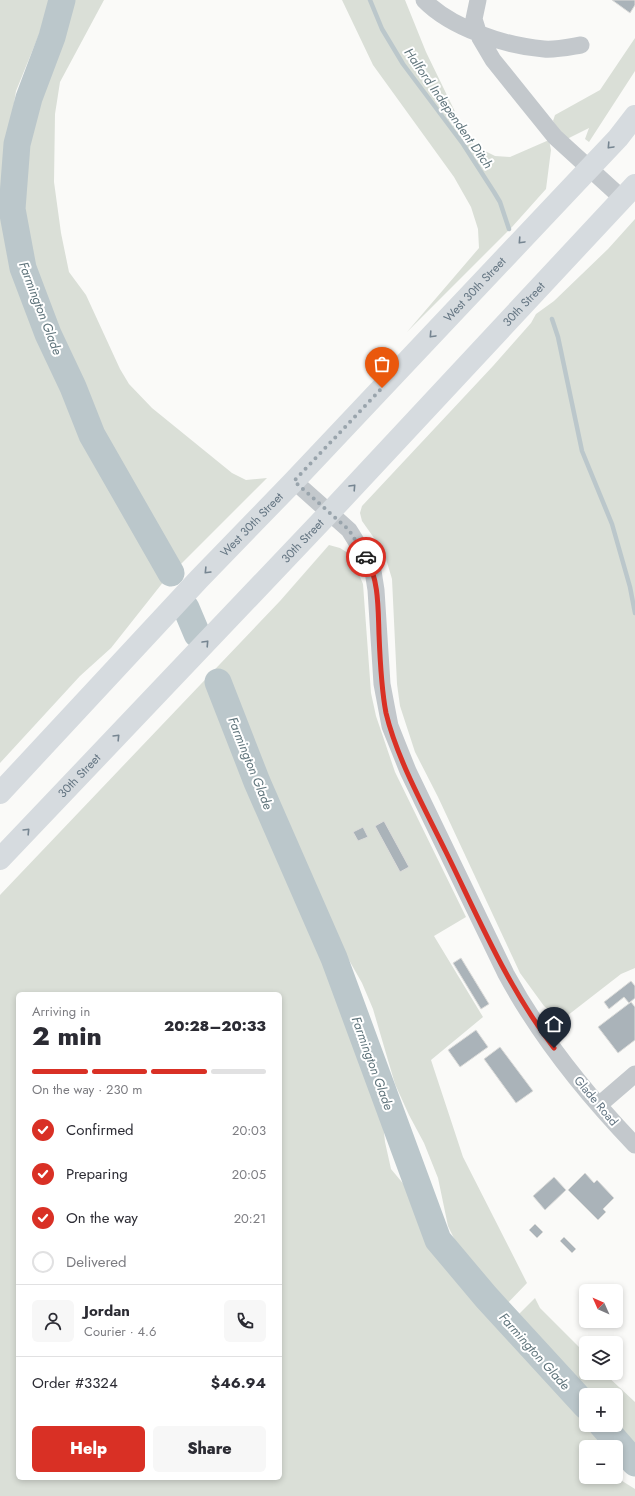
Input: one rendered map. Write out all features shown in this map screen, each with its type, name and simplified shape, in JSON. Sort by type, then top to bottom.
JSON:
[{"type":"main road","name":"West 30th Street","points":[[0,793],[199,579],[294,481],[590,168],[618,138],[635,116]]},
{"type":"main road","name":"30th Street","points":[[0,859],[330,512],[629,192]]},
{"type":"street","points":[[424,0],[430,6],[457,24],[508,43],[546,50],[581,45]]},
{"type":"street","points":[[478,0],[474,18],[478,32],[493,60],[555,137],[590,168],[629,192]]},
{"type":"street","name":"Glade Road","points":[[294,481],[330,512],[356,540],[373,571],[377,597],[380,665],[384,701],[390,726],[408,771],[517,994],[546,1038],[599,1105],[635,1145]]},
{"type":"street","points":[[599,1105],[635,1074]]},
{"type":"shaded area","points":[[0,0],[53,0],[16,91],[9,134],[3,191],[11,262],[36,333],[95,453],[120,493],[157,563],[168,576],[111,648],[80,676],[0,763]]},
{"type":"shaded area","points":[[71,0],[104,0],[60,82],[55,114],[54,182],[61,233],[69,272],[86,295],[120,369],[129,384],[152,408],[232,473],[246,480],[267,478],[176,569],[143,508],[127,484],[99,435],[62,340],[42,298],[19,222],[20,179],[31,105],[40,82],[52,61]]},
{"type":"shaded area","points":[[342,0],[405,0],[426,52],[460,122],[472,142],[479,148],[495,156],[510,157],[549,140],[551,150],[546,189],[512,227],[407,332],[479,248],[478,229],[471,207],[454,177],[373,65]]},
{"type":"shaded area","points":[[635,38],[635,71],[589,142],[585,139],[589,128],[567,139],[553,121],[555,115],[600,90]]},
{"type":"shaded area","points":[[635,219],[635,968],[621,974],[563,1019],[552,1013],[544,1006],[520,973],[438,797],[415,752],[400,706],[397,684],[392,579],[386,559],[362,521],[360,513],[362,506],[493,366],[531,323],[536,314],[554,301],[608,249]]},
{"type":"shaded area","points":[[329,545],[340,548],[351,555],[363,584],[371,693],[376,716],[395,772],[466,917],[434,936],[483,1017],[431,1060],[463,1157],[527,1283],[505,1306],[488,1289],[464,1259],[448,1226],[438,1178],[424,1143],[395,1084],[373,1009],[362,983],[320,909],[266,788],[232,698],[226,688],[218,683],[216,692],[222,713],[264,818],[346,1000],[381,1104],[385,1142],[391,1169],[411,1193],[430,1238],[436,1248],[450,1260],[482,1301],[553,1377],[579,1413],[579,1432],[593,1432],[594,1434],[597,1440],[579,1440],[579,1484],[623,1484],[623,1482],[635,1489],[635,1496],[0,1496],[0,895],[280,601]]},
{"type":"shaded area","points":[[535,1298],[540,1308],[579,1347],[579,1380],[611,1380],[620,1388],[582,1388],[537,1337],[516,1317]]},
{"type":"shaded area","points":[[623,1391],[635,1402],[635,1446],[623,1431]]},
{"type":"building","points":[[612,0],[635,0],[635,5],[630,13]]},
{"type":"building","points":[[384,821],[409,867],[400,872],[375,826]]},
{"type":"building","points":[[363,827],[368,837],[358,841],[353,832]]},
{"type":"building","points":[[461,958],[489,1004],[481,1009],[453,963]]},
{"type":"building","points":[[631,981],[635,986],[635,998],[629,1003],[624,997],[609,1009],[604,1002]]},
{"type":"building","points":[[631,1002],[635,1007],[635,1040],[618,1053],[598,1027]]},
{"type":"building","points":[[476,1030],[488,1047],[460,1067],[448,1050]]},
{"type":"building","points":[[500,1047],[533,1091],[516,1103],[484,1059]]},
{"type":"building","points":[[585,1173],[594,1183],[597,1180],[614,1198],[603,1209],[606,1212],[598,1220],[568,1190]]},
{"type":"building","points":[[554,1177],[566,1190],[545,1210],[533,1196]]},
{"type":"building","points":[[535,1224],[543,1232],[537,1238],[529,1230]]},
{"type":"building","points":[[564,1237],[576,1249],[572,1253],[560,1241]]},
{"type":"waterway","name":"Farmington Glade","points":[[62,0],[52,37],[29,98],[17,144],[12,209],[23,268],[48,334],[73,387],[92,435],[171,573]]},
{"type":"waterway","name":"Halford Independent Ditch","points":[[370,0],[382,29],[403,64],[463,144],[494,192],[500,202],[509,229]]},
{"type":"waterway","name":"Halford Independent Ditch","points":[[552,319],[558,337],[582,451],[612,524],[630,587],[635,613]]},
{"type":"waterway","name":"Farmington Glade","points":[[186,608],[197,634]]},
{"type":"waterway","name":"Farmington Glade","points":[[218,682],[257,782],[334,958],[438,1240],[486,1297],[579,1398]]},
{"type":"waterway","name":"Farmington Glade","points":[[608,1432],[635,1463]]},
{"type":"way so far","points":[[366,557],[349,530],[294,481],[382,388]]},
{"type":"route","points":[[366,557],[373,571],[378,603],[380,665],[384,701],[390,726],[396,742],[437,833],[506,974],[524,1005],[554,1048]]}]
